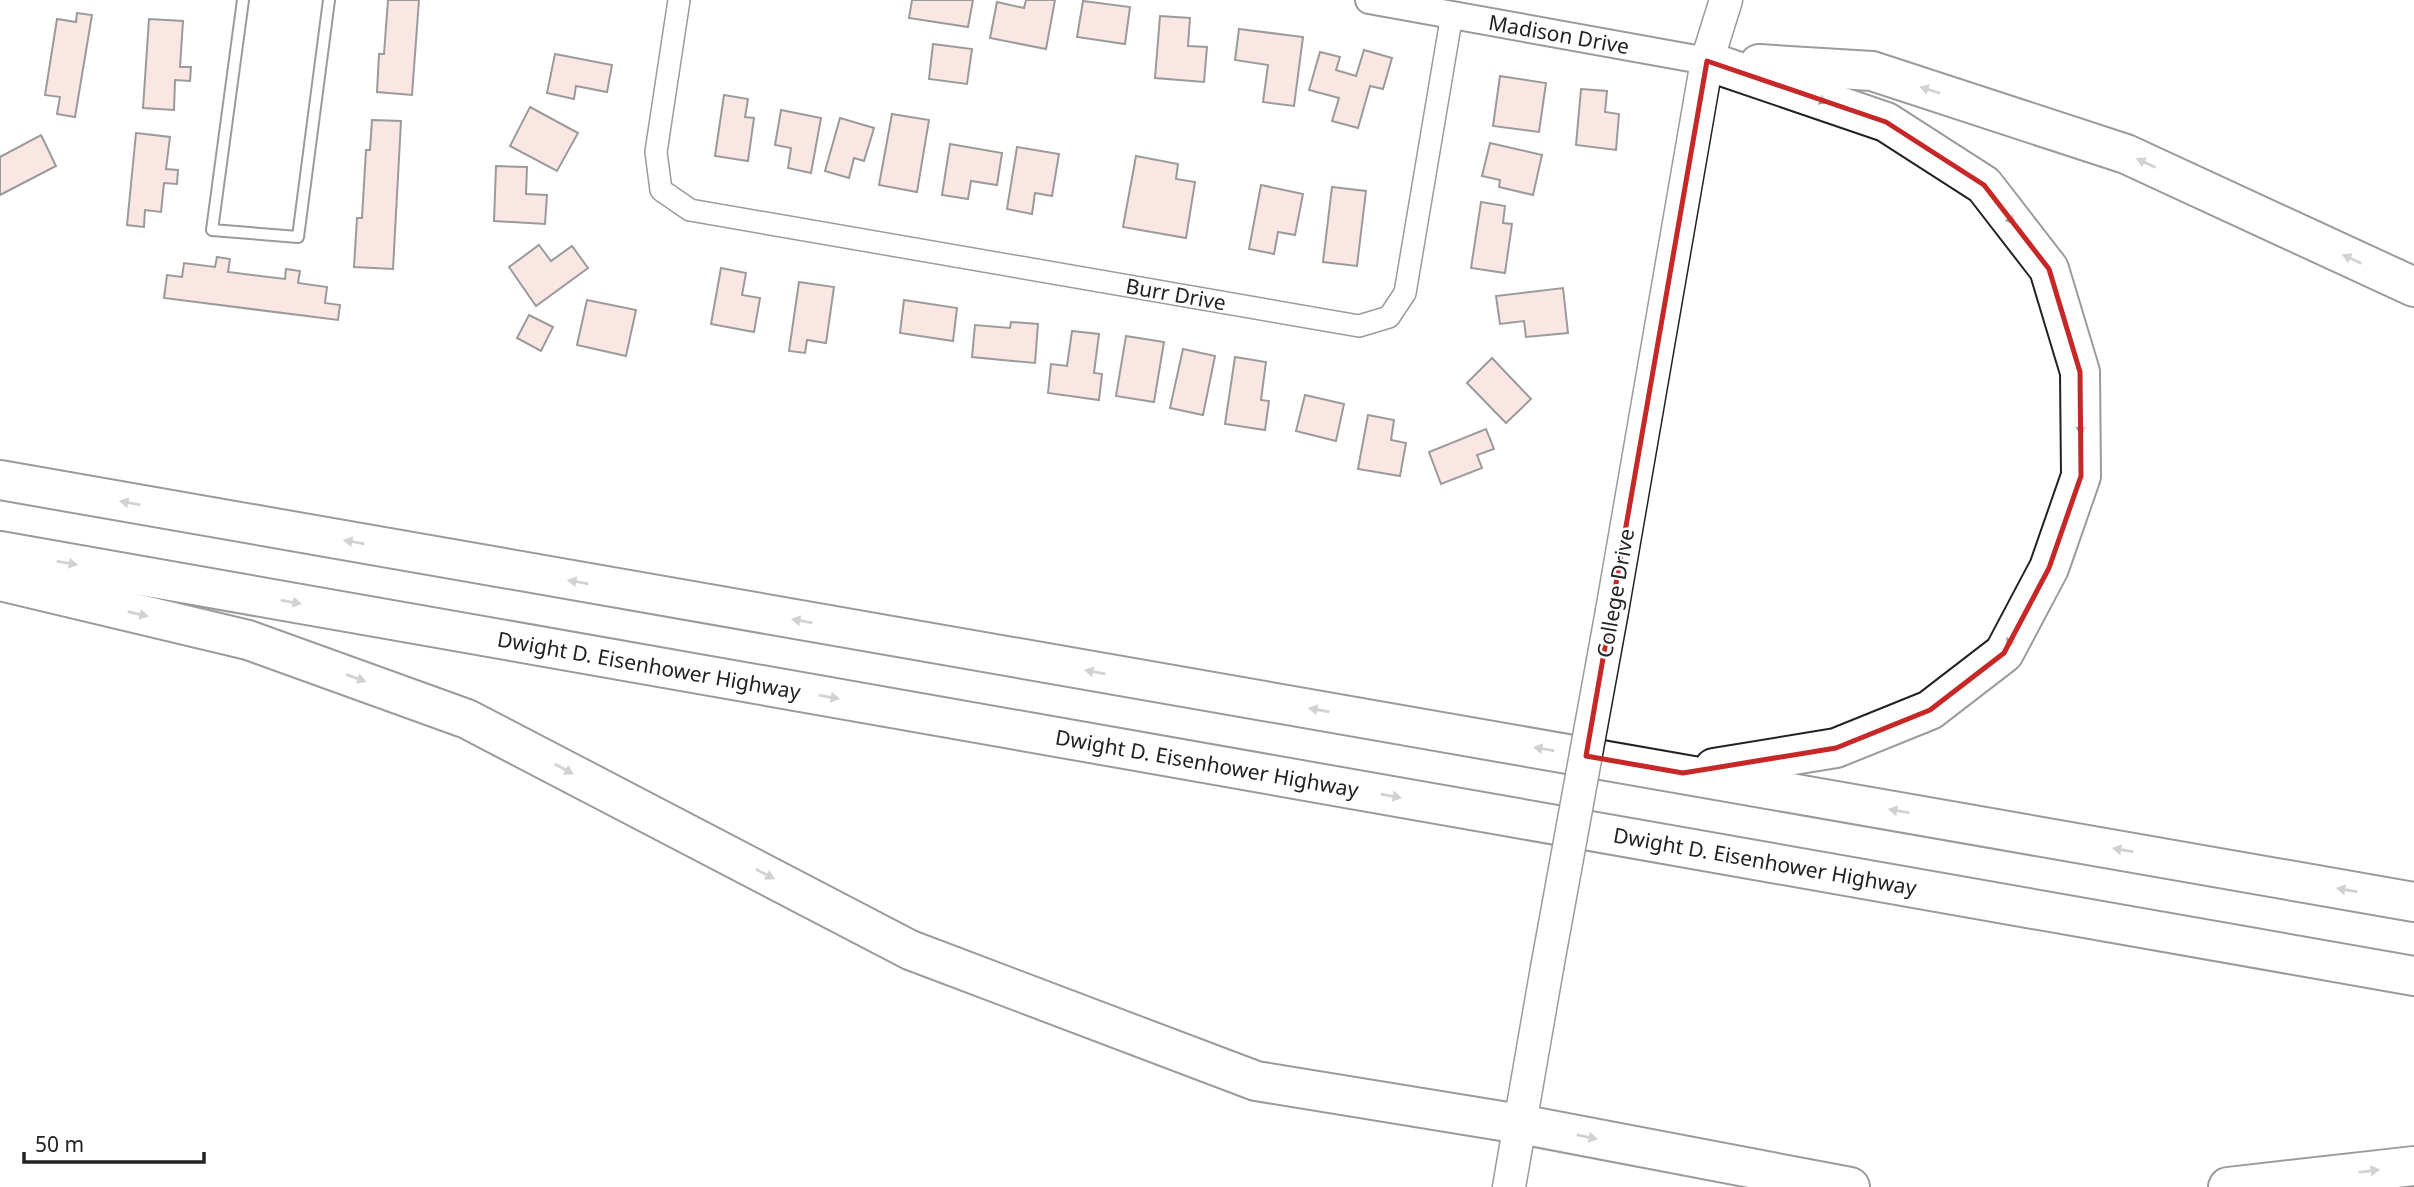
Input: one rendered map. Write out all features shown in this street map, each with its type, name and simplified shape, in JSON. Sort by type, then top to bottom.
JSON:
[{"type":"highway","points":[[1707,61],[1872,71],[2126,154],[2414,287]]},
{"type":"highway","points":[[1683,773],[1836,748],[1930,710],[2004,653],[2049,568],[2081,476],[2080,372],[2049,269],[1984,185],[1886,122],[1707,61]]},
{"type":"highway","points":[[0,480],[2414,902]]},
{"type":"highway","name":"Dwight D. Eisenhower Highway","points":[[0,551],[2414,976]]},
{"type":"highway","points":[[0,581],[248,640],[467,719],[910,950],[1256,1081],[1520,1124],[1850,1187]]},
{"type":"highway","points":[[2228,1187],[2414,1166]]},
{"type":"main road","name":"College Drive","points":[[1509,1187],[1707,61],[1726,0]]},
{"type":"street","name":"Burr Drive","points":[[679,0],[656,152],[661,190],[690,210],[1359,326],[1389,317],[1405,293],[1452,14]]},
{"type":"street","name":"Madison Drive","points":[[1369,0],[1707,61]]},
{"type":"lane","points":[[243,0],[212,230],[298,237],[329,0]]},
{"type":"highlighted area","points":[[1707,61],[1886,122],[1984,185],[2049,269],[2080,372],[2081,476],[2049,568],[2004,653],[1930,710],[1836,748],[1683,773],[1586,756]]},
{"type":"building","points":[[388,0],[419,0],[412,95],[377,92],[379,54],[384,54]]},
{"type":"building","points":[[912,0],[973,0],[968,27],[909,18]]},
{"type":"building","points":[[1026,0],[1055,0],[1046,49],[990,38],[997,2],[1024,8]]},
{"type":"building","points":[[1083,1],[1130,7],[1125,44],[1077,37]]},
{"type":"building","points":[[77,13],[92,15],[75,117],[57,114],[60,97],[45,95],[57,19],[76,22]]},
{"type":"building","points":[[1160,16],[1190,18],[1188,46],[1207,47],[1204,82],[1155,78]]},
{"type":"building","points":[[149,19],[183,21],[180,67],[191,67],[190,81],[175,80],[174,110],[143,108]]},
{"type":"building","points":[[1239,29],[1303,37],[1294,106],[1263,102],[1268,65],[1235,60]]},
{"type":"building","points":[[933,44],[972,49],[967,84],[929,79]]},
{"type":"building","points":[[1364,50],[1392,58],[1383,89],[1370,86],[1358,128],[1332,121],[1339,98],[1309,90],[1320,52],[1340,57],[1336,70],[1356,76]]},
{"type":"building","points":[[555,54],[612,65],[607,92],[576,86],[574,99],[547,93]]},
{"type":"building","points":[[1500,76],[1546,83],[1539,132],[1493,126]]},
{"type":"building","points":[[1581,89],[1607,91],[1605,112],[1619,114],[1616,150],[1576,145]]},
{"type":"building","points":[[724,95],[748,99],[745,117],[754,118],[748,161],[715,156]]},
{"type":"building","points":[[530,107],[578,133],[557,171],[510,146]]},
{"type":"building","points":[[781,110],[821,118],[811,173],[788,168],[791,148],[775,145]]},
{"type":"building","points":[[892,114],[929,120],[917,192],[879,185]]},
{"type":"building","points":[[840,118],[874,128],[864,161],[854,158],[849,178],[825,171]]},
{"type":"building","points":[[372,120],[401,121],[393,269],[354,267],[357,218],[362,218],[366,150],[370,150]]},
{"type":"building","points":[[136,133],[170,137],[166,169],[178,170],[177,184],[164,183],[161,212],[145,210],[144,227],[127,225]]},
{"type":"building","points":[[41,135],[56,166],[0,195],[0,157]]},
{"type":"building","points":[[1490,143],[1542,155],[1533,195],[1499,187],[1500,180],[1482,176]]},
{"type":"building","points":[[950,144],[1002,153],[997,185],[971,181],[968,199],[942,195]]},
{"type":"building","points":[[1017,147],[1059,154],[1052,196],[1035,193],[1032,214],[1007,209]]},
{"type":"building","points":[[1136,156],[1178,164],[1176,179],[1195,182],[1186,238],[1123,227]]},
{"type":"building","points":[[496,166],[527,167],[526,194],[547,195],[545,224],[494,221]]},
{"type":"building","points":[[1261,185],[1303,194],[1295,235],[1278,232],[1274,254],[1249,249]]},
{"type":"building","points":[[1332,187],[1366,191],[1357,266],[1323,262]]},
{"type":"building","points":[[1481,202],[1505,206],[1503,223],[1512,224],[1505,273],[1471,268]]},
{"type":"building","points":[[539,245],[551,261],[572,246],[588,268],[536,306],[509,267]]},
{"type":"building","points":[[217,257],[230,259],[228,272],[285,279],[286,269],[300,271],[298,283],[327,287],[325,303],[340,305],[338,320],[164,298],[167,275],[182,277],[184,263],[215,267]]},
{"type":"building","points":[[721,268],[746,273],[742,295],[760,298],[754,332],[711,324]]},
{"type":"building","points":[[799,282],[834,287],[826,343],[807,340],[805,353],[789,351]]},
{"type":"building","points":[[1563,288],[1568,333],[1526,337],[1524,321],[1500,324],[1496,296]]},
{"type":"building","points":[[587,300],[636,310],[626,356],[577,345]]},
{"type":"building","points":[[904,300],[957,308],[953,341],[900,333]]},
{"type":"building","points":[[529,315],[553,327],[541,351],[517,338]]},
{"type":"building","points":[[1011,322],[1038,324],[1035,363],[972,357],[975,325],[1010,328]]},
{"type":"building","points":[[1072,331],[1099,334],[1094,373],[1102,374],[1099,400],[1048,393],[1051,364],[1067,366]]},
{"type":"building","points":[[1126,336],[1164,342],[1154,402],[1116,396]]},
{"type":"building","points":[[1183,349],[1215,356],[1203,415],[1170,408]]},
{"type":"building","points":[[1235,357],[1266,362],[1261,400],[1269,401],[1265,430],[1225,424]]},
{"type":"building","points":[[1492,358],[1531,399],[1506,423],[1467,383]]},
{"type":"building","points":[[1305,395],[1344,404],[1336,441],[1296,431]]},
{"type":"building","points":[[1368,415],[1394,420],[1391,440],[1406,443],[1400,476],[1358,469]]},
{"type":"building","points":[[1486,429],[1494,449],[1477,455],[1482,468],[1441,484],[1429,452]]}]
